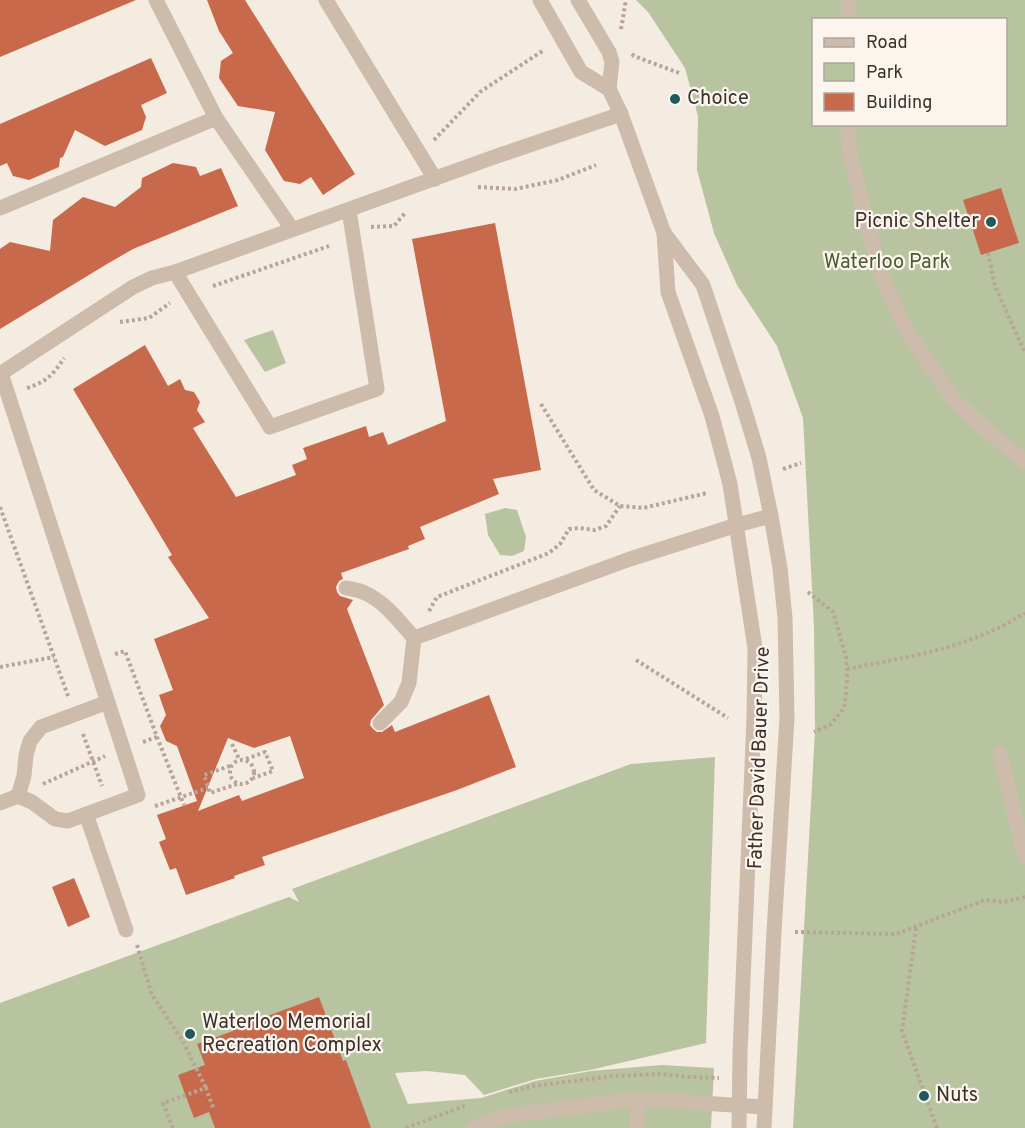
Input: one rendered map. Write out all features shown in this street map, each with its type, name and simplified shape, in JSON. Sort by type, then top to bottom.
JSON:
[{"type":"street","points":[[156,0],[216,118],[292,229]]},
{"type":"street","points":[[326,0],[435,179]]},
{"type":"street","points":[[540,0],[581,72],[609,89]]},
{"type":"street","name":"Father David Bauer Drive","points":[[578,0],[609,52],[612,62],[609,89],[621,114],[664,233],[668,292],[712,416],[730,484],[755,648],[739,1128]]},
{"type":"street","points":[[847,18],[849,0]]},
{"type":"street","points":[[0,803],[18,796],[32,802],[54,819],[68,821],[138,795],[1,374],[133,287],[152,278],[175,272],[497,156],[621,114]]},
{"type":"street","points":[[0,208],[216,118]]},
{"type":"street","points":[[847,126],[850,153],[866,221],[883,279],[906,330],[954,400],[1025,462]]},
{"type":"street","points":[[0,216],[28,196]]},
{"type":"street","points":[[175,272],[270,427],[377,389],[349,210]]},
{"type":"street","name":"Father David Bauer Drive","points":[[664,233],[703,285],[743,405],[763,475],[780,568],[784,608],[787,718],[764,1128]]},
{"type":"street","points":[[414,638],[630,559],[771,516]]},
{"type":"street","points":[[346,588],[364,592],[377,600],[391,611],[414,638],[409,683],[401,702],[380,723]]},
{"type":"street","points":[[18,796],[30,741],[41,727],[108,702]]},
{"type":"street","points":[[1000,753],[1025,857]]},
{"type":"street","points":[[86,814],[126,930]]},
{"type":"street","points":[[637,1128],[638,1099]]},
{"type":"street","points":[[473,1128],[504,1116],[638,1099],[765,1107]]},
{"type":"path","points":[[620,32],[626,0]]},
{"type":"path","points":[[432,142],[480,92],[544,50]]},
{"type":"path","points":[[630,50],[634,56],[679,73]]},
{"type":"path","points":[[470,189],[481,186],[514,189],[558,180],[596,165]]},
{"type":"path","points":[[366,228],[394,225],[409,209]]},
{"type":"path","points":[[213,286],[329,246]]},
{"type":"path","points":[[988,253],[995,286],[1025,353]]},
{"type":"path","points":[[120,322],[149,318],[176,299]]},
{"type":"path","points":[[23,390],[51,376],[66,356]]},
{"type":"path","points":[[541,404],[594,490],[620,506],[643,508],[707,493]]},
{"type":"path","points":[[779,470],[801,464]]},
{"type":"path","points":[[414,638],[437,597],[549,554],[560,544],[569,529],[595,530],[606,526],[620,506]]},
{"type":"path","points":[[0,507],[71,704]]},
{"type":"path","points":[[808,592],[833,612],[846,657],[848,683],[844,708],[831,724],[814,732]]},
{"type":"path","points":[[847,669],[912,656],[964,642],[997,629],[1025,613]]},
{"type":"path","points":[[94,661],[125,651],[184,806]]},
{"type":"path","points":[[0,668],[54,657]]},
{"type":"path","points":[[636,660],[728,718]]},
{"type":"path","points":[[81,727],[102,788]]},
{"type":"path","points":[[18,796],[93,760],[157,737]]},
{"type":"path","points":[[232,744],[239,759]]},
{"type":"path","points":[[239,759],[231,766],[204,775],[210,794],[238,784],[245,784],[253,778],[273,771],[266,752],[245,760]]},
{"type":"path","points":[[239,759],[252,764],[253,778]]},
{"type":"path","points":[[231,766],[229,774],[238,784]]},
{"type":"path","points":[[774,932],[896,934],[984,900],[1003,902],[1025,897]]},
{"type":"path","points":[[916,928],[902,1031],[938,1128]]},
{"type":"path","points":[[126,930],[135,940],[152,995],[182,1040],[206,1088],[214,1110]]},
{"type":"path","points":[[173,1128],[163,1103],[206,1088]]},
{"type":"green space","name":"Waterloo Park","points":[[636,0],[1025,0],[1025,1128],[793,1128],[815,731],[814,627],[803,418],[777,346],[737,285],[714,233],[697,170],[698,116],[685,68],[648,12]]},
{"type":"green space","points":[[273,330],[286,363],[265,372],[244,340]]},
{"type":"green space","points":[[505,508],[517,510],[526,537],[524,551],[512,556],[500,555],[488,535],[485,514]]},
{"type":"green space","points":[[715,757],[706,1043],[590,1070],[536,1079],[484,1095],[465,1075],[427,1071],[395,1073],[408,1104],[481,1098],[535,1081],[591,1071],[661,1065],[714,1068],[711,1128],[0,1128],[0,1003],[289,897],[299,902],[292,889],[631,764]]},
{"type":"building","points":[[0,0],[136,0],[0,57]]},
{"type":"building","points":[[207,0],[245,0],[355,174],[323,195],[311,177],[300,184],[284,181],[265,150],[275,112],[238,106],[219,78],[221,61],[233,53],[219,31]]},
{"type":"building","points":[[151,58],[167,93],[141,105],[146,117],[142,130],[105,146],[75,130],[63,157],[60,158],[59,167],[29,180],[13,176],[7,163],[0,166],[0,124]]},
{"type":"building","points":[[173,163],[196,167],[200,176],[221,168],[238,206],[133,249],[0,329],[0,249],[10,242],[50,251],[53,220],[83,197],[115,207],[141,187],[142,178]]},
{"type":"building","name":"Picnic Shelter","points":[[1001,188],[1019,243],[981,255],[963,200]]},
{"type":"building","points":[[495,223],[541,470],[493,479],[499,494],[420,527],[425,539],[408,546],[409,549],[341,573],[343,579],[336,587],[340,596],[353,600],[347,609],[384,705],[371,720],[370,725],[373,729],[382,732],[392,725],[395,732],[489,695],[516,767],[457,790],[262,857],[265,865],[186,895],[176,868],[170,870],[159,842],[166,839],[157,815],[197,801],[177,746],[166,741],[160,726],[166,715],[159,695],[173,690],[154,639],[209,618],[168,557],[172,555],[73,389],[145,345],[168,386],[180,379],[185,390],[194,392],[200,402],[197,410],[205,422],[193,428],[236,497],[296,475],[292,465],[307,459],[303,448],[366,426],[369,437],[383,432],[388,445],[446,421],[412,239]],"holes":[[[290,736],[304,778],[242,801],[239,795],[198,811],[228,738],[254,748]]]},
{"type":"building","points":[[74,878],[90,917],[68,927],[52,887]]},
{"type":"building","points":[[319,997],[343,1061],[346,1060],[371,1128],[215,1128],[209,1112],[194,1118],[178,1075],[205,1065],[197,1044]]},
{"type":"place","name":"Choice","points":[[675,99]]},
{"type":"place","name":"Picnic Shelter","points":[[991,222]]},
{"type":"place","name":"Waterloo Memorial Recreation Complex","points":[[190,1034]]},
{"type":"place","name":"Nuts","points":[[924,1096]]}]
